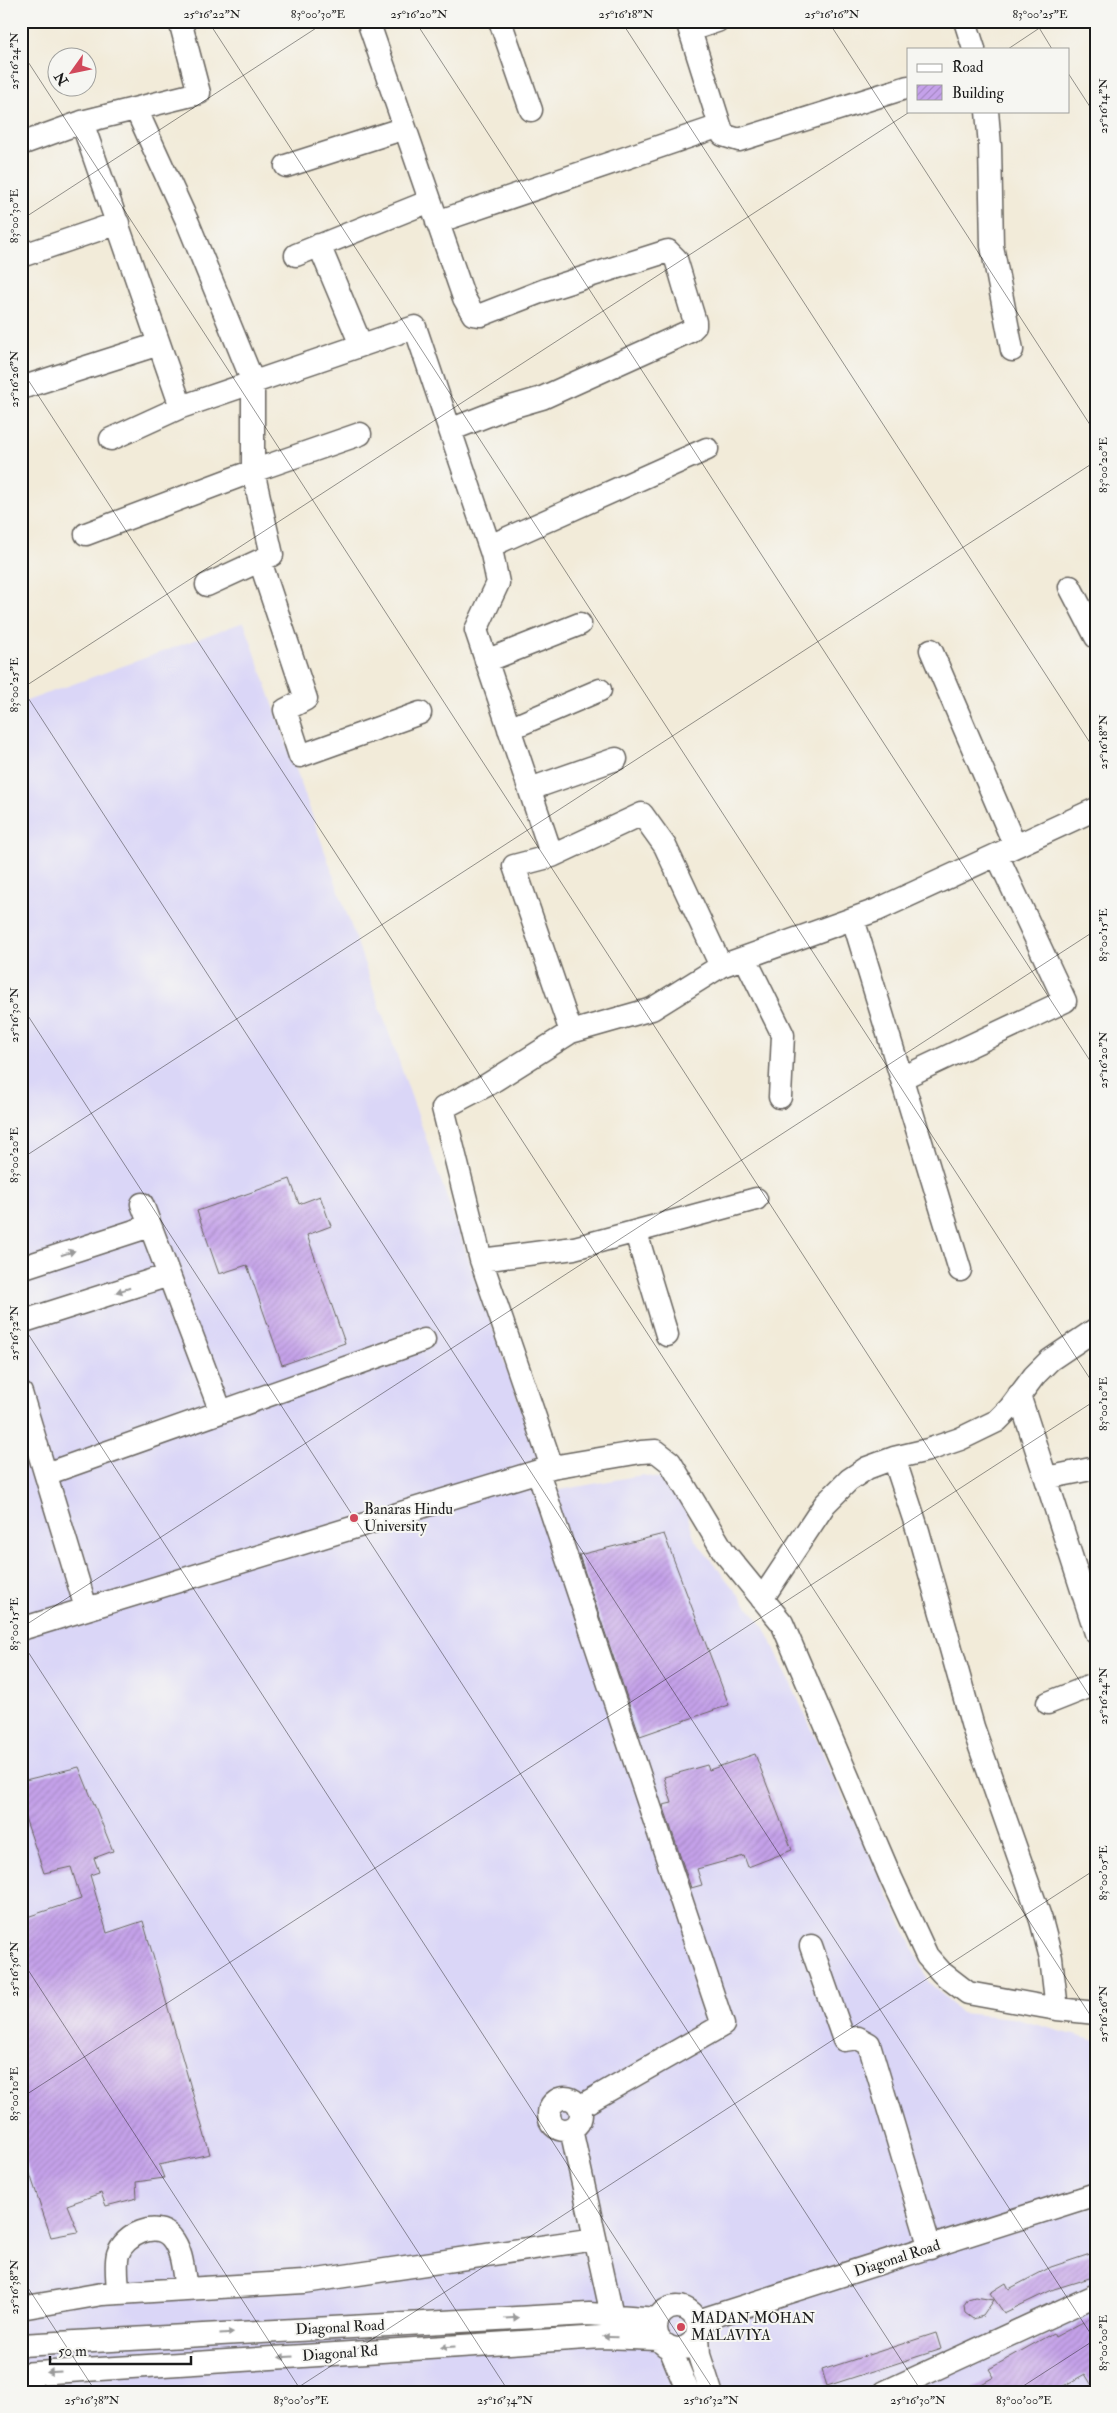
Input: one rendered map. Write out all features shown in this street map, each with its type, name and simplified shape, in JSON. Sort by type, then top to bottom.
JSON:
[{"type":"street","points":[[21,144],[82,122],[200,94],[180,21]]},
{"type":"street","points":[[368,21],[464,298],[473,314],[481,315],[545,290],[668,250],[676,259],[695,322],[694,329],[682,335],[542,398],[501,410],[450,430]]},
{"type":"street","points":[[500,21],[532,110]]},
{"type":"street","points":[[717,21],[689,26],[723,135],[739,140],[907,88]]},
{"type":"street","points":[[965,21],[974,48]]},
{"type":"street","points":[[136,109],[188,223],[253,382],[252,471],[272,555],[207,585]]},
{"type":"street","points":[[986,112],[990,146],[992,246],[1012,350]]},
{"type":"street","points":[[82,122],[181,407]]},
{"type":"street","points":[[437,222],[720,126]]},
{"type":"street","points":[[286,166],[404,128]]},
{"type":"street","points":[[296,255],[430,200]]},
{"type":"street","points":[[21,256],[118,223]]},
{"type":"street","points":[[319,245],[360,346]]},
{"type":"street","points":[[111,439],[181,407],[415,327],[490,546],[498,583],[476,630],[552,856]]},
{"type":"street","points":[[21,388],[159,344]]},
{"type":"street","points":[[86,534],[252,471],[360,434]]},
{"type":"street","points":[[490,546],[707,450]]},
{"type":"street","points":[[260,561],[306,699],[285,710],[300,756],[420,713]]},
{"type":"street","points":[[1070,587],[1096,637]]},
{"type":"street","points":[[486,661],[580,624]]},
{"type":"street","points":[[902,1078],[1065,1001],[931,650]]},
{"type":"street","points":[[509,729],[600,690]]},
{"type":"street","points":[[530,790],[616,759]]},
{"type":"street","points":[[612,2315],[571,2129],[580,2117],[579,2108],[724,2024],[545,1470],[481,1260],[443,1108],[486,1085],[571,1032],[652,1009],[721,966],[876,910],[1096,809]]},
{"type":"street","points":[[571,1032],[514,866],[552,856],[642,814],[665,846],[721,966]]},
{"type":"street","points":[[853,919],[960,1270]]},
{"type":"street","points":[[745,958],[783,1035],[780,1097]]},
{"type":"street","points":[[481,1260],[574,1248],[636,1233],[756,1199]]},
{"type":"street","points":[[142,1204],[221,1412]]},
{"type":"street","points":[[21,1268],[150,1226]]},
{"type":"street","points":[[636,1233],[667,1335]]},
{"type":"street","points":[[21,1322],[169,1275]]},
{"type":"street","points":[[762,1599],[825,1504],[849,1480],[867,1468],[894,1458],[928,1450],[968,1435],[997,1421],[1050,1360],[1096,1329]]},
{"type":"street","points":[[46,1474],[424,1340]]},
{"type":"street","points":[[21,1393],[86,1608]]},
{"type":"street","points":[[1019,1395],[1096,1633]]},
{"type":"street","points":[[21,1629],[545,1470],[641,1452],[656,1451],[670,1462],[724,1552],[782,1624],[891,1878],[927,1956],[942,1974],[968,1992],[1058,2009],[1096,2013]]},
{"type":"street","points":[[894,1458],[918,1531],[973,1727],[1040,1920],[1051,1958],[1058,2009]]},
{"type":"street","points":[[1046,1478],[1096,1468]]},
{"type":"street","points":[[1048,1704],[1096,1684]]},
{"type":"street","points":[[811,1946],[844,2040],[858,2038],[869,2044],[930,2248]]},
{"type":"street","name":"Diagonal Road","points":[[698,2328],[930,2248],[1096,2194]]},
{"type":"street","points":[[118,2293],[118,2255],[125,2242],[140,2232],[160,2230],[171,2236],[179,2250],[186,2289]]},
{"type":"street","points":[[21,2308],[118,2293],[304,2282],[595,2239]]},
{"type":"street","points":[[885,2392],[1096,2294]]},
{"type":"street","points":[[675,2307],[688,2310],[698,2328],[701,2390],[662,2335],[662,2313],[675,2307]]},
{"type":"street","name":"Diagonal Road","points":[[21,2344],[589,2314],[612,2315],[662,2335]]},
{"type":"street","points":[[662,2335],[687,2347],[694,2342],[698,2328]]},
{"type":"street","name":"Diagonal Rd","points":[[21,2374],[602,2337],[662,2335]]},
{"type":"shaded area","name":"Banaras Hindu University","points":[[244,622],[538,1456],[544,1493],[642,1475],[666,1480],[681,1495],[695,1540],[765,1628],[929,1982],[961,2013],[1012,2018],[1096,2041],[1096,2392],[21,2392],[21,703]]},
{"type":"building","points":[[290,1179],[299,1204],[320,1196],[331,1226],[307,1235],[345,1343],[282,1365],[247,1265],[219,1274],[197,1211]]},
{"type":"building","points":[[664,1534],[729,1705],[640,1736],[579,1555]]},
{"type":"building","points":[[755,1754],[792,1850],[748,1867],[744,1856],[697,1869],[702,1885],[691,1888],[663,1805],[672,1803],[664,1777],[707,1765],[709,1770]]},
{"type":"building","points":[[79,1767],[113,1851],[94,1858],[99,1872],[90,1875],[107,1933],[143,1921],[210,2154],[159,2165],[164,2178],[136,2182],[137,2198],[106,2206],[101,2193],[67,2205],[78,2232],[51,2237],[21,2147],[21,1919],[81,1899],[71,1867],[44,1873],[21,1806],[21,1781]]},
{"type":"building","points":[[1096,2252],[1096,2276],[1054,2289],[1004,2313],[990,2293],[1006,2283],[1009,2289],[1051,2267]]},
{"type":"building","points":[[975,2297],[994,2300],[983,2316],[973,2319],[965,2313],[964,2305],[968,2299]]},
{"type":"building","points":[[1096,2315],[1096,2392],[1085,2374],[1053,2392],[967,2392],[994,2377],[989,2369],[1053,2333],[1055,2337]]},
{"type":"building","points":[[936,2333],[941,2349],[827,2386],[822,2370]]},
{"type":"place","name":"Banaras Hindu University","points":[[354,1518]]},
{"type":"place","name":"MADAN MOHAN MALAVIYA","points":[[681,2327]]}]
